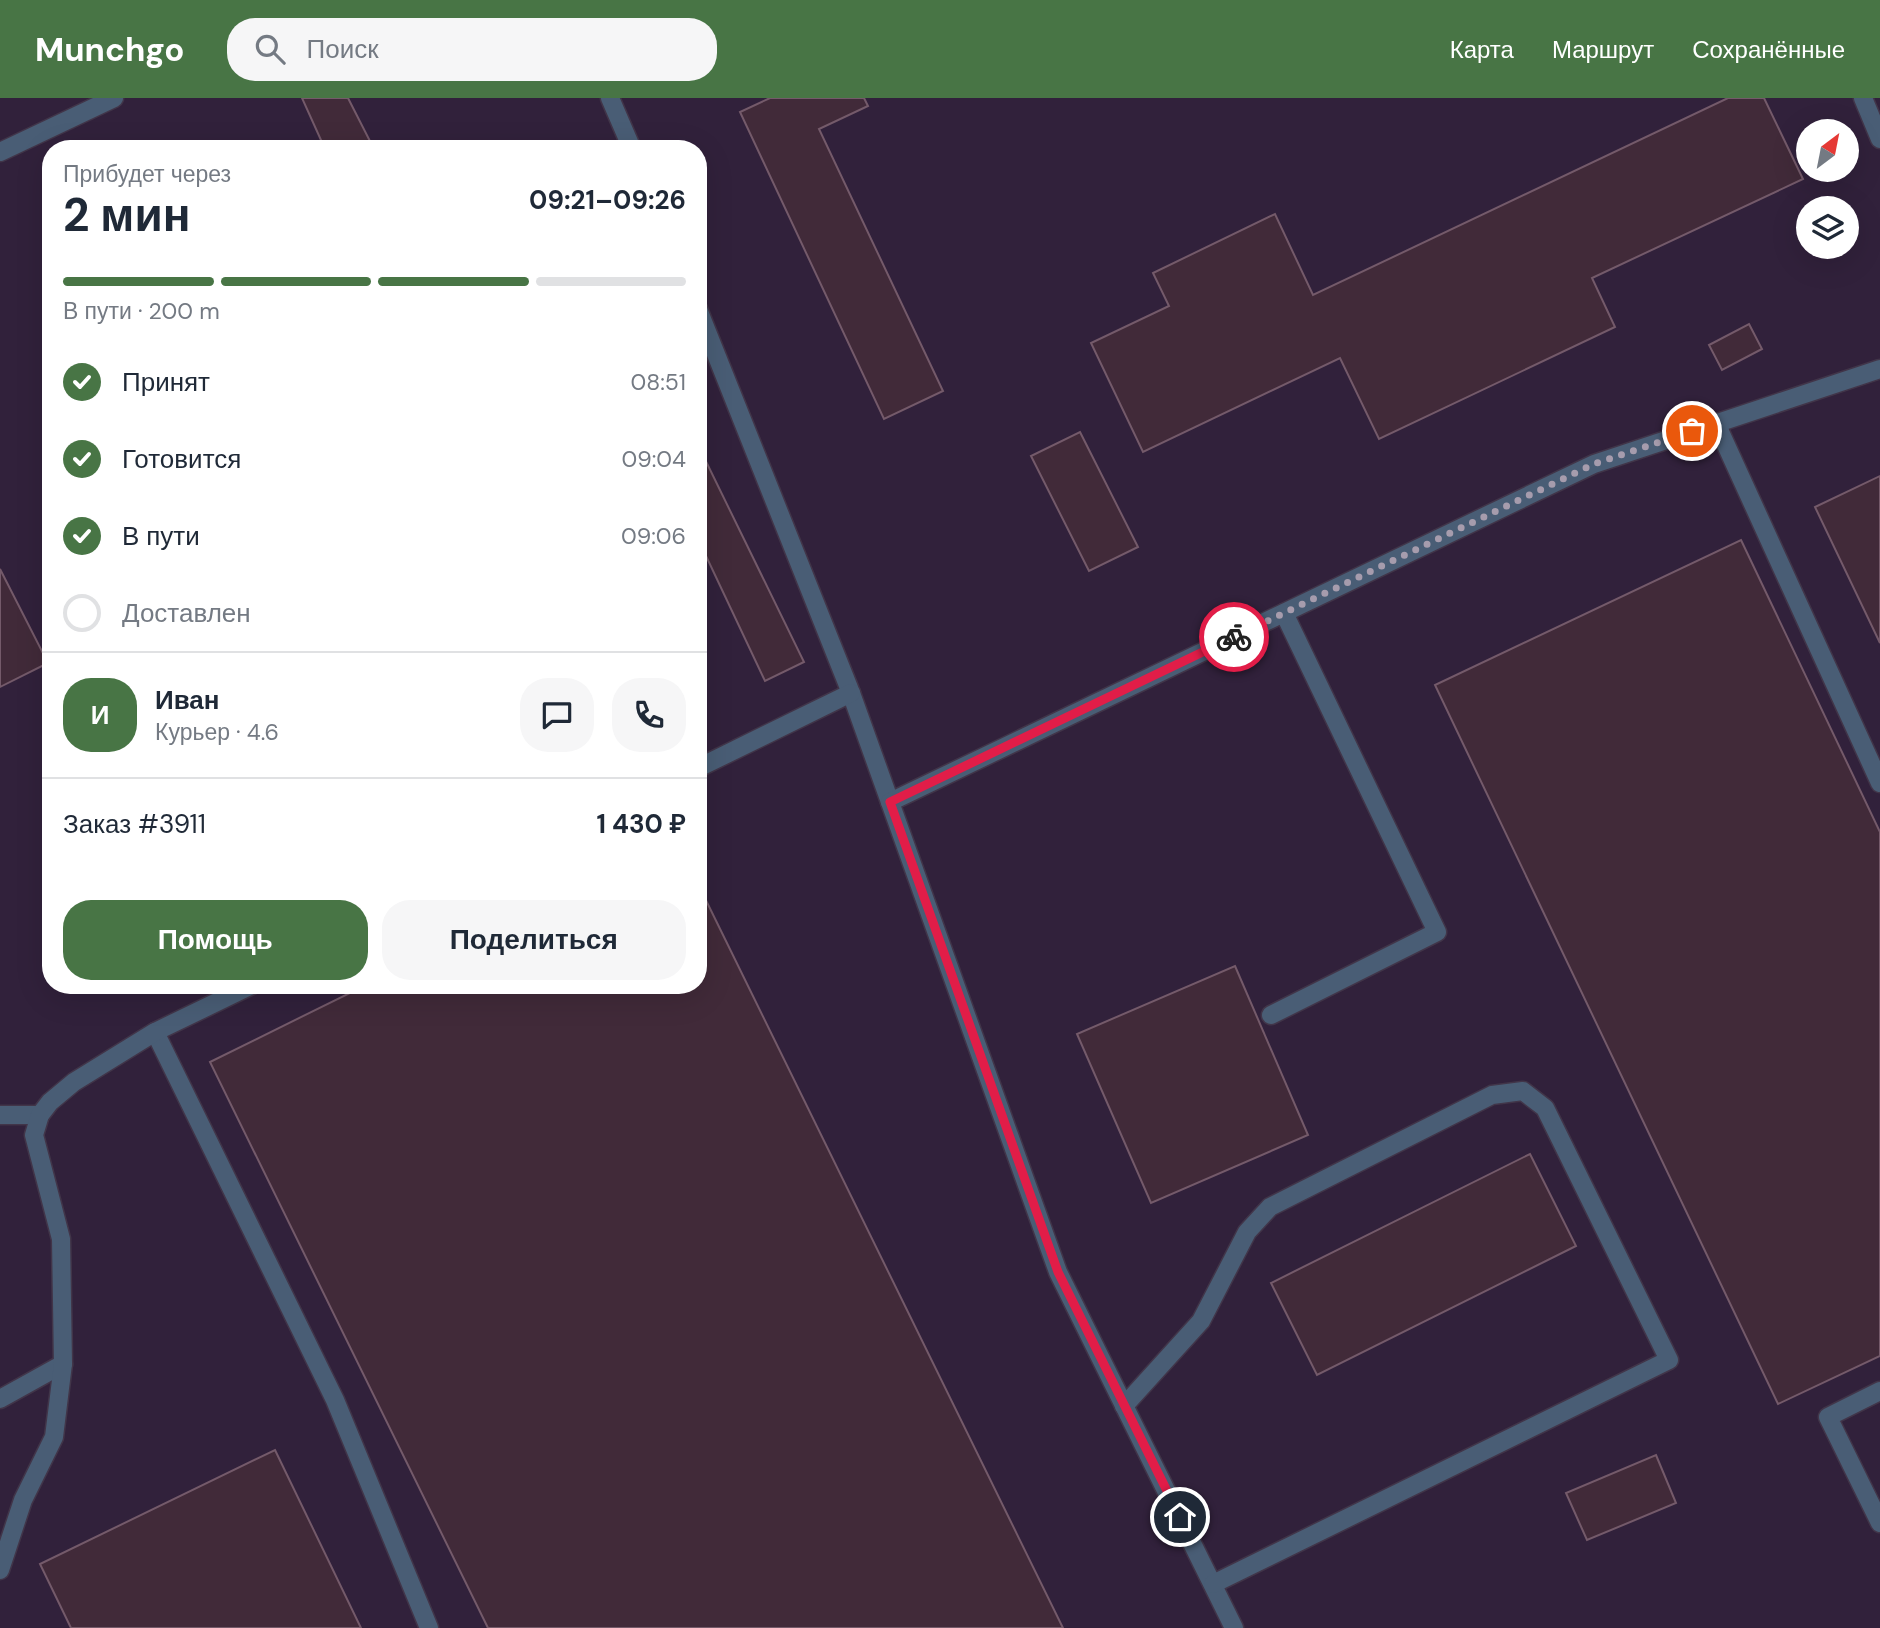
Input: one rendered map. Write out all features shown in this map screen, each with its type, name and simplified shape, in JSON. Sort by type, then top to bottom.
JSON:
[{"type":"lane","points":[[0,152],[114,98]]},
{"type":"lane","points":[[610,98],[628,140]]},
{"type":"lane","points":[[1863,98],[1880,139]]},
{"type":"lane","points":[[707,332],[851,693],[1058,1272],[1234,1628]]},
{"type":"lane","points":[[890,802],[1594,464],[1880,369]]},
{"type":"lane","points":[[1716,423],[1880,783]]},
{"type":"lane","points":[[1270,1015],[1437,932],[1284,613]]},
{"type":"lane","points":[[707,764],[851,693]]},
{"type":"lane","points":[[0,1570],[23,1500],[54,1437],[63,1364],[61,1239],[34,1135],[40,1115],[50,1102],[74,1082],[155,1032],[233,994]]},
{"type":"lane","points":[[155,1032],[335,1400],[429,1628]]},
{"type":"lane","points":[[1124,1406],[1202,1321],[1247,1232],[1270,1208],[1492,1095],[1523,1091],[1545,1108],[1670,1360],[1213,1584]]},
{"type":"lane","points":[[0,1115],[40,1115]]},
{"type":"lane","points":[[0,1398],[63,1364]]},
{"type":"lane","points":[[1880,1391],[1828,1417],[1880,1523]]},
{"type":"shaded area","points":[[0,98],[1880,98],[1880,1628],[0,1628]]},
{"type":"building","points":[[302,98],[348,98],[369,140],[321,140]]},
{"type":"building","points":[[770,98],[864,98],[868,106],[819,129],[943,391],[884,419],[740,112]]},
{"type":"building","points":[[1728,98],[1764,98],[1796,164],[1797,182],[1592,278],[1615,327],[1379,439],[1340,358],[1143,452],[1091,343],[1169,306],[1153,273],[1275,214],[1313,295]]},
{"type":"building","points":[[1749,324],[1762,349],[1722,370],[1709,345]]},
{"type":"building","points":[[1080,432],[1138,547],[1089,571],[1031,456]]},
{"type":"building","points":[[707,463],[804,662],[765,681],[707,558]]},
{"type":"building","points":[[1880,476],[1880,643],[1815,507]]},
{"type":"building","points":[[1741,540],[1880,832],[1880,1356],[1778,1404],[1435,685]]},
{"type":"building","points":[[0,569],[42,651],[42,666],[0,687]]},
{"type":"building","points":[[707,902],[1063,1628],[488,1628],[210,1062],[348,994],[707,994]]},
{"type":"building","points":[[1235,966],[1308,1135],[1151,1203],[1077,1034]]},
{"type":"building","points":[[1530,1154],[1576,1246],[1317,1375],[1271,1283]]},
{"type":"building","points":[[275,1450],[361,1628],[71,1628],[40,1564]]},
{"type":"building","points":[[1656,1455],[1676,1503],[1587,1540],[1566,1493]]},
{"type":"way so far","points":[[1234,637],[1594,464],[1692,431]]},
{"type":"route","points":[[1180,1517],[1058,1272],[890,802],[1234,637]]}]
